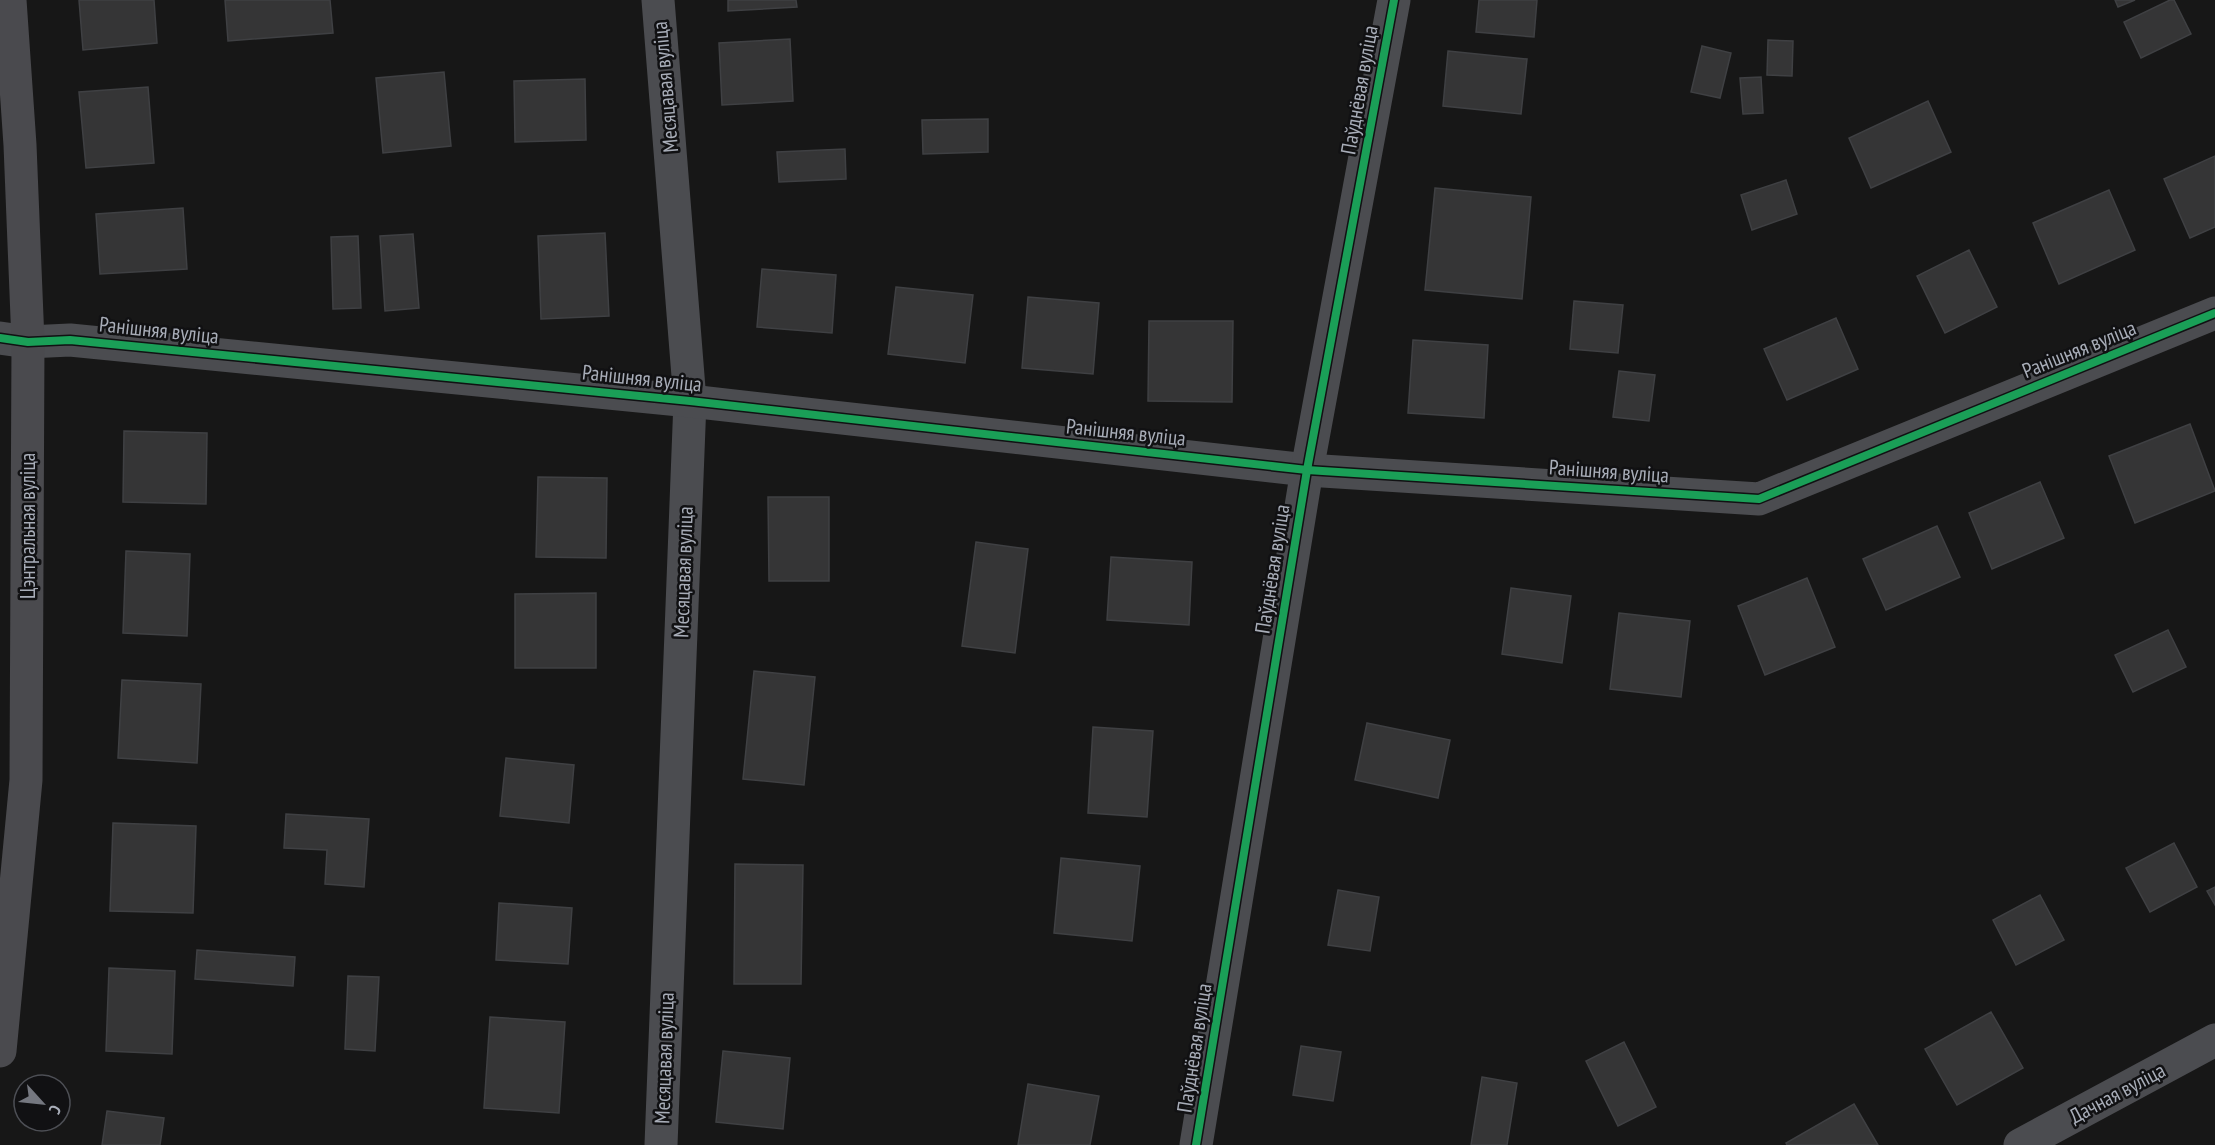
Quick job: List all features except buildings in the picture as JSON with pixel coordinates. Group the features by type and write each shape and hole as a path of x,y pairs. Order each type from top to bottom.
{"street":[{"name":"Цэнтральная вуліца","path":"0,1051 26,780 14,340 20,145 10,0"},
{"name":"Месяцавая вуліца","path":"658,0 690,401 661,1145"},
{"name":"Паўднёвая вуліца","path":"1196,1145 1307,470 1394,0"},
{"name":"Ранішняя вуліца","path":"14,340 70,340 690,401 1307,470 1759,499 2215,313"},
{"name":"Дачная вуліца","path":"2020,1145 2215,1040"}],"cycle path":[{"path":"1196,1145 1307,470 1394,0"},
{"path":"0,338 28,342 70,340 690,401 1307,470 1759,499 2215,313"}]}
